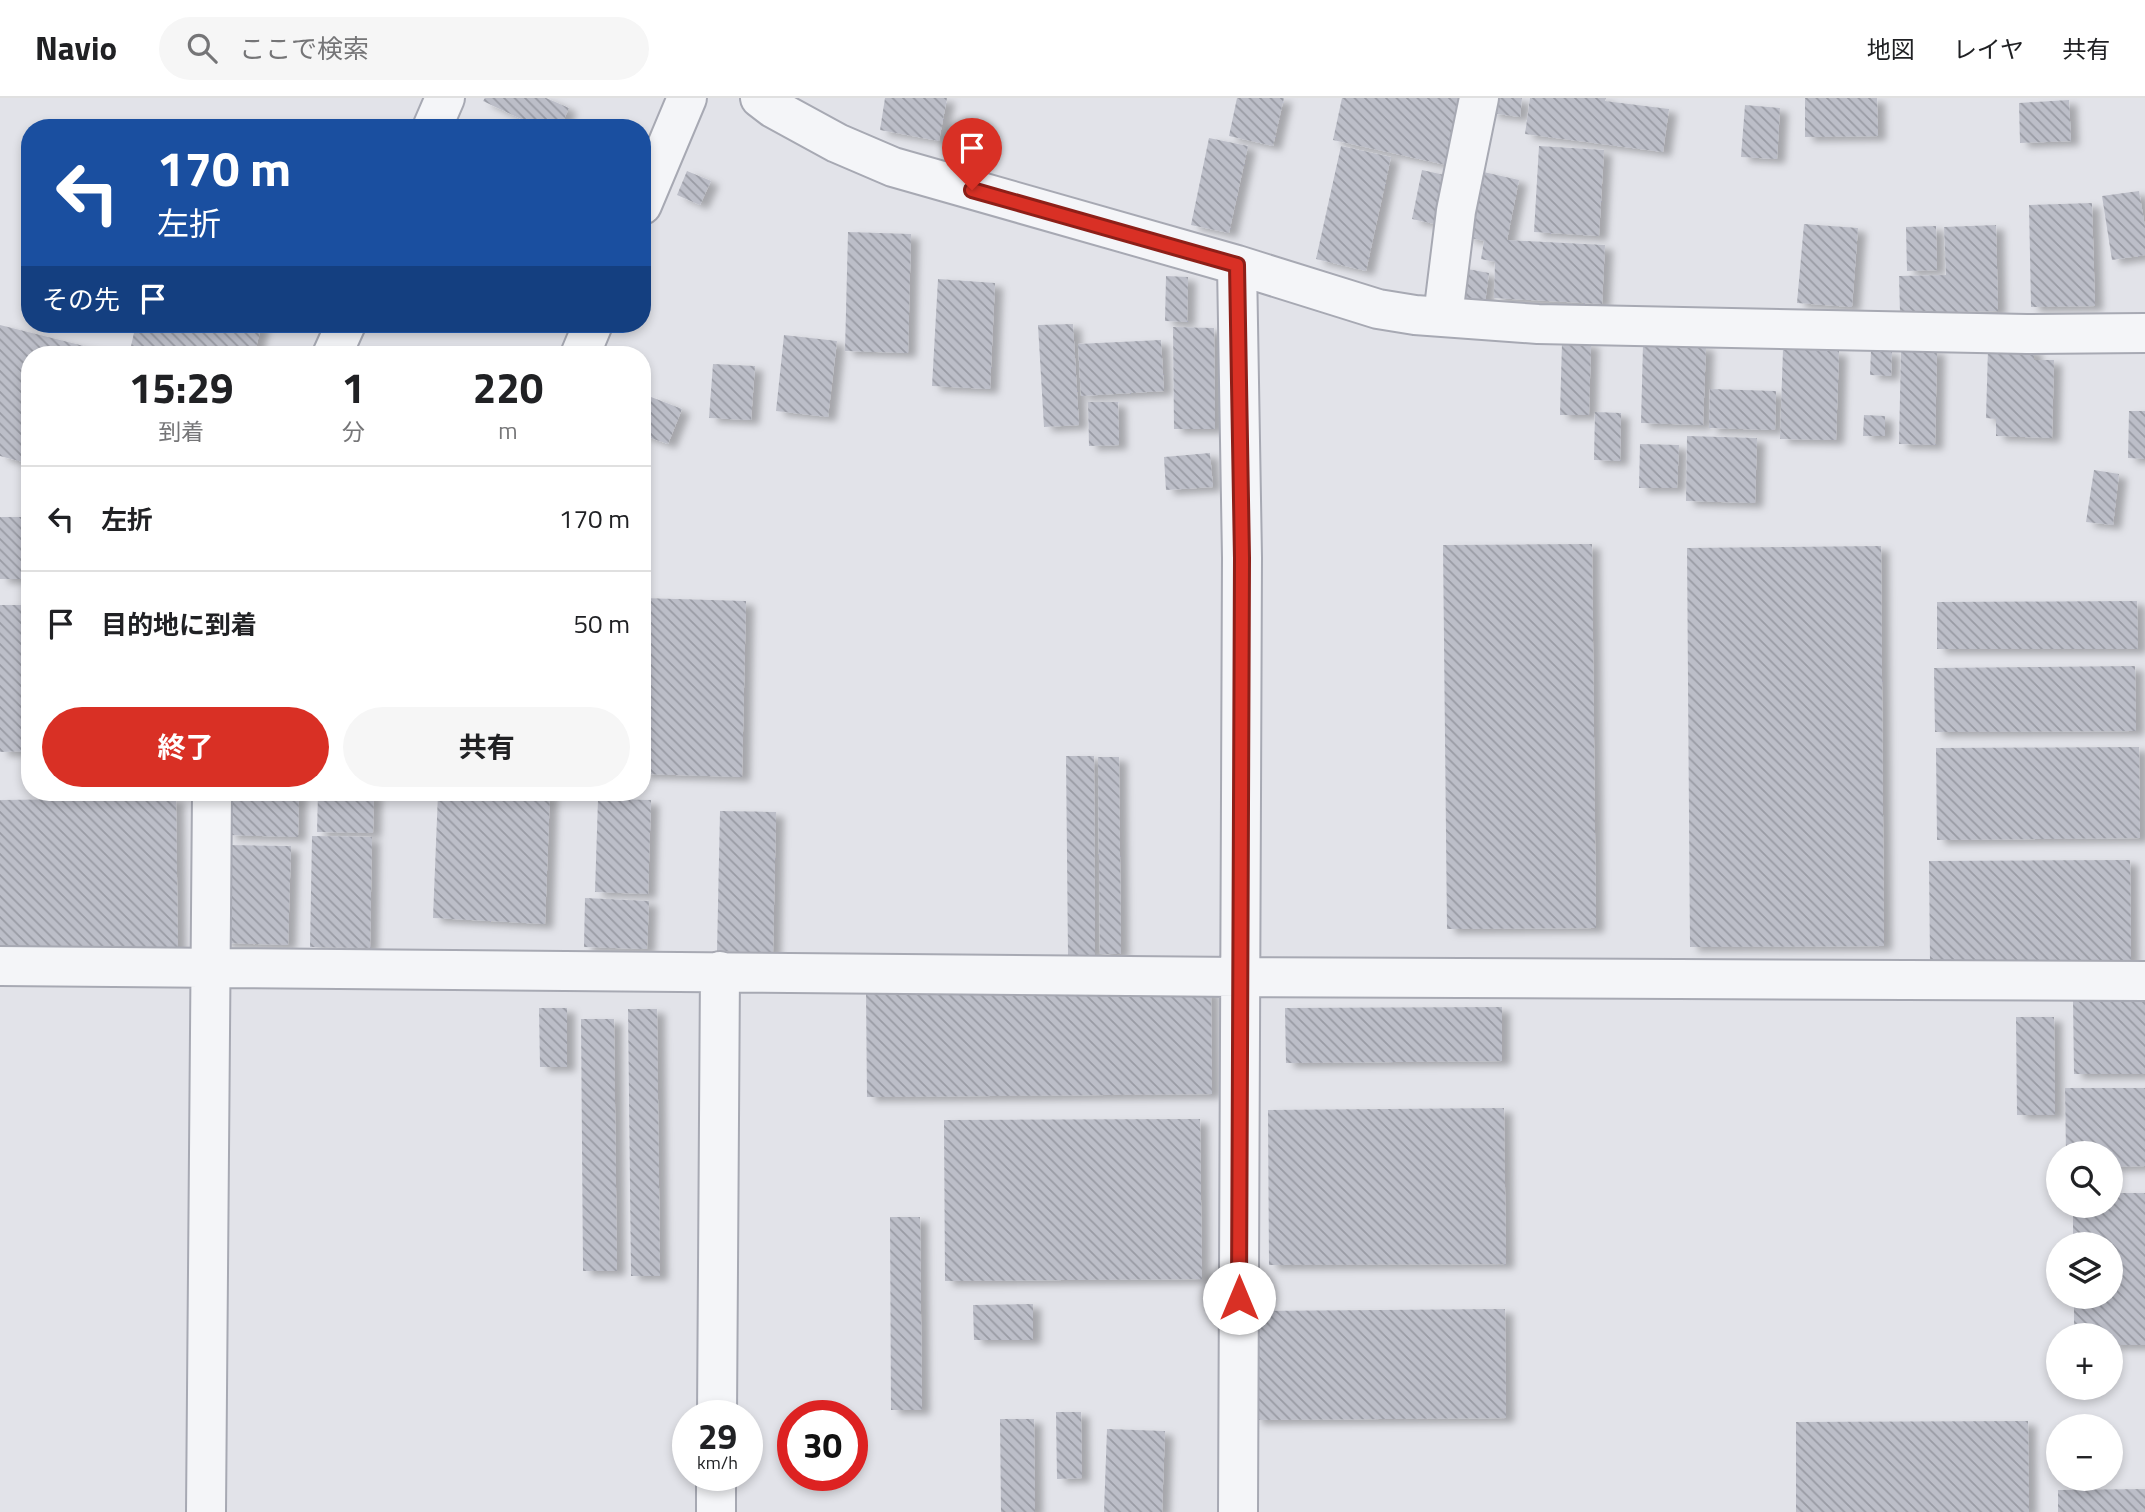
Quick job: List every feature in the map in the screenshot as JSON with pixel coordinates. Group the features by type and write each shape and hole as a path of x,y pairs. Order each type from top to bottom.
{"street":[{"path":"436,119 445,98"},
{"path":"651,184 687,98"},
{"path":"760,98 836,143 893,167 1237,265 1378,309 1415,315 1538,324 2027,334 2145,333"},
{"path":"1443,316 1456,211 1479,98"},
{"path":"1237,265 1242,558 1238,1512"},
{"path":"206,1512 212,801"},
{"path":"0,966 1240,977 2145,981"},
{"path":"717,1400 720,971"},
{"path":"716,1491 716,1512"}],"building":[{"path":"485,98 546,98 569,108 564,119 521,119 483,101"},
{"path":"885,98 947,98 939,141 880,130"},
{"path":"1237,98 1284,98 1273,146 1229,136"},
{"path":"1342,98 1460,98 1446,165 1333,140"},
{"path":"1492,98 1522,98 1520,117 1490,113"},
{"path":"1530,98 1606,98 1605,101 1669,109 1663,152 1525,134"},
{"path":"1805,98 1877,98 1878,136 1805,137"},
{"path":"2069,100 2071,141 2020,143 2019,103"},
{"path":"1745,105 1780,108 1777,159 1741,157"},
{"path":"1209,138 1248,146 1229,233 1191,225"},
{"path":"1341,146 1391,157 1366,271 1316,259"},
{"path":"1539,146 1604,150 1599,236 1534,232"},
{"path":"1422,170 1449,176 1439,225 1412,219"},
{"path":"687,171 711,181 700,205 677,195"},
{"path":"1479,171 1519,180 1507,240 1605,245 1602,304 1494,298 1495,262 1481,259 1484,241 1466,237"},
{"path":"2139,191 2145,227 2145,255 2112,260 2102,196"},
{"path":"2092,203 2095,306 2031,307 2029,205"},
{"path":"1804,224 1858,228 1852,307 1797,303"},
{"path":"1996,225 1998,311 1900,313 1899,276 1946,275 1944,227"},
{"path":"1936,226 1937,270 1907,271 1906,227"},
{"path":"848,232 911,234 908,353 845,351"},
{"path":"1457,267 1489,273 1485,303 1452,299"},
{"path":"1166,276 1188,277 1187,322 1165,321"},
{"path":"938,279 995,283 990,389 932,386"},
{"path":"1073,324 1079,425 1044,427 1038,325"},
{"path":"0,325 21,330 21,333 32,333 84,346 21,346 21,462 0,456"},
{"path":"1173,327 1214,328 1215,429 1174,429"},
{"path":"134,333 260,333 256,346 131,346"},
{"path":"784,335 837,341 828,417 776,411"},
{"path":"1161,340 1164,391 1081,396 1078,344"},
{"path":"1562,342 1591,343 1589,415 1560,415"},
{"path":"1643,344 1706,346 1703,425 1641,423"},
{"path":"1988,348 2034,349 2034,360 2054,360 2052,438 1996,436 1996,419 1986,418"},
{"path":"1783,349 1839,351 1836,440 1780,439"},
{"path":"1901,349 1937,350 1935,445 1899,444"},
{"path":"1871,350 1892,351 1891,376 1870,375"},
{"path":"713,364 755,366 751,420 709,418"},
{"path":"1710,389 1776,391 1775,430 1709,428"},
{"path":"651,397 682,409 668,444 651,438"},
{"path":"1088,402 1118,402 1119,445 1089,446"},
{"path":"2129,411 2145,411 2145,459 2128,458"},
{"path":"1595,412 1621,413 1620,461 1594,460"},
{"path":"1864,415 1885,416 1885,436 1863,436"},
{"path":"1687,436 1757,438 1755,503 1686,501"},
{"path":"1640,444 1679,445 1677,488 1639,488"},
{"path":"1210,453 1213,487 1166,490 1164,457"},
{"path":"2094,470 2119,474 2113,525 2086,522"},
{"path":"0,517 21,517 21,579 0,579"},
{"path":"1592,544 1596,928 1447,929 1443,545"},
{"path":"1881,546 1884,946 1690,947 1687,548"},
{"path":"651,598 746,601 742,777 651,774"},
{"path":"2137,601 2138,649 1937,649 1937,602"},
{"path":"0,605 21,605 21,751 0,752"},
{"path":"2135,666 2136,731 1935,732 1934,668"},
{"path":"2139,747 2140,838 1937,840 1936,748"},
{"path":"1066,756 1094,756 1095,955 1068,955"},
{"path":"1098,757 1119,757 1121,954 1100,954"},
{"path":"0,800 176,801 178,954 0,955"},
{"path":"229,801 299,801 298,837 228,835"},
{"path":"318,801 374,801 373,833 317,832"},
{"path":"438,801 550,801 545,924 433,918"},
{"path":"598,801 651,801 648,894 595,892"},
{"path":"720,811 776,812 773,953 717,951"},
{"path":"312,836 372,837 370,948 310,947"},
{"path":"225,845 291,846 288,945 223,943"},
{"path":"2130,860 2131,961 1930,963 1929,861"},
{"path":"585,898 649,901 647,949 584,947"},
{"path":"1211,989 1212,1094 867,1097 866,991"},
{"path":"2073,999 2145,999 2145,1074 2074,1074"},
{"path":"1502,1007 1502,1061 1286,1063 1285,1008"},
{"path":"539,1008 567,1008 567,1067 540,1067"},
{"path":"628,1009 657,1009 660,1276 631,1276"},
{"path":"2016,1017 2054,1017 2055,1115 2017,1115"},
{"path":"581,1019 614,1019 617,1271 583,1271"},
{"path":"2065,1088 2145,1088 2145,1166 2123,1167 2123,1141 2066,1141"},
{"path":"1504,1108 1506,1264 1269,1265 1268,1110"},
{"path":"1200,1119 1202,1279 945,1281 944,1120"},
{"path":"2123,1193 2145,1193 2145,1345 2123,1345 2123,1323 2074,1323 2074,1309 2123,1309 2123,1232 2073,1232 2073,1218 2123,1218"},
{"path":"890,1217 920,1217 922,1410 891,1410"},
{"path":"1033,1304 1033,1340 974,1340 973,1305"},
{"path":"1505,1309 1506,1418 1254,1420 1253,1311"},
{"path":"1056,1412 1081,1412 1082,1478 1057,1479"},
{"path":"1000,1419 1034,1419 1035,1512 1001,1512"},
{"path":"2028,1421 2029,1512 1796,1512 1796,1422"},
{"path":"1107,1429 1165,1431 1162,1512 1104,1512"},
{"path":"2145,1489 2145,1512 2058,1512 2058,1491"}],"route":[{"path":"972,190 1237,265 1242,558 1239,1298"}]}
